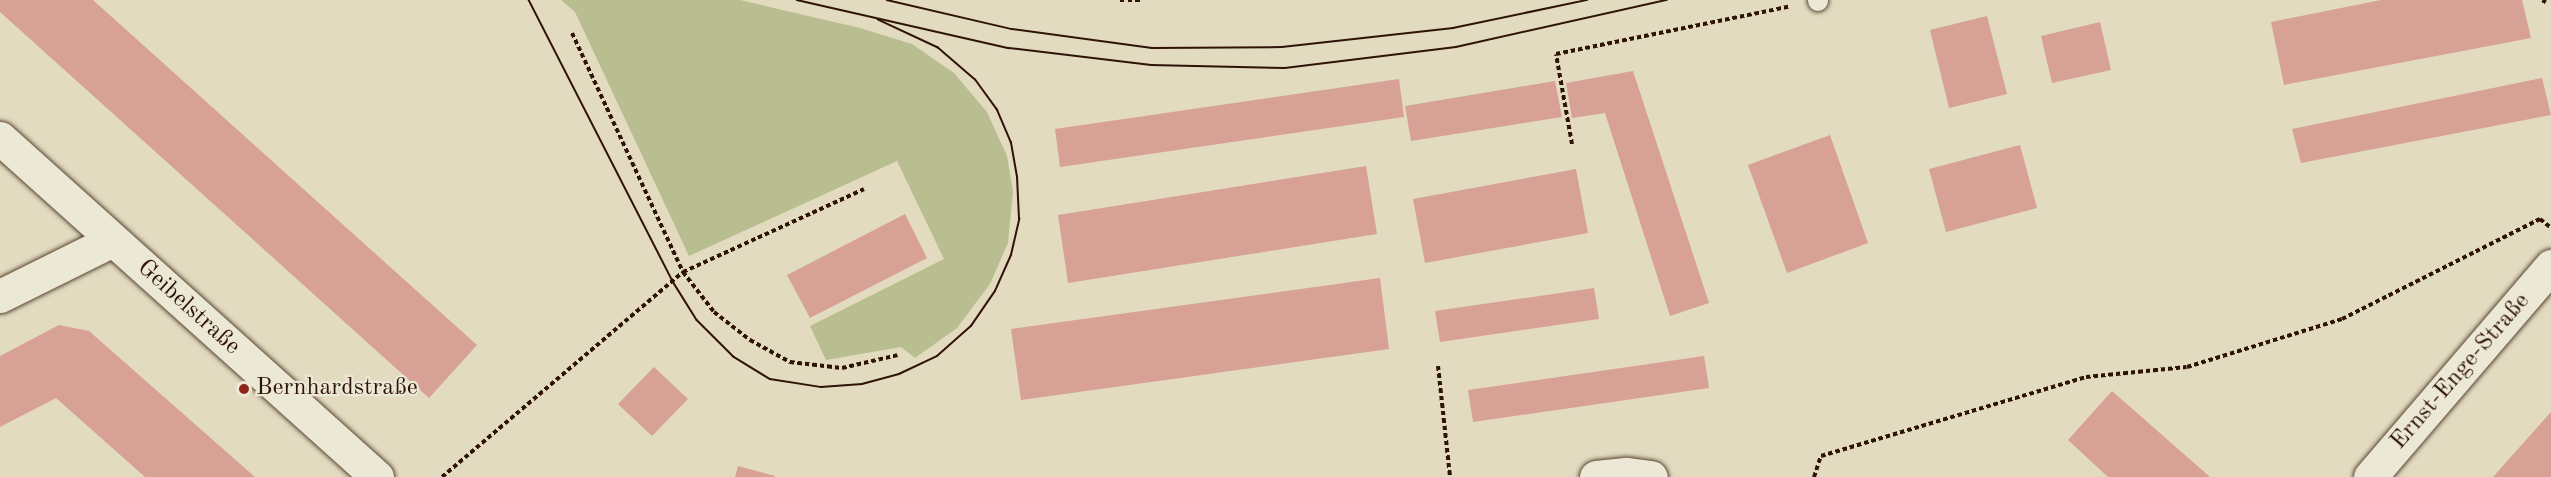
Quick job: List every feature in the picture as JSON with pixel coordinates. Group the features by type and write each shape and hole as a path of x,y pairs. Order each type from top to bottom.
{"street":[{"name":"Geibelstraße","path":"0,138 377,477"},
{"path":"0,296 113,240"},
{"name":"Ernst-Enge-Straße","path":"2370,477 2551,266"},
{"path":"1596,477 1626,474 1651,477"}],"path":[{"path":"1120,0 1143,0"},
{"path":"1572,144 1556,54 1818,1"},
{"path":"572,33 683,272 714,312 750,340 790,362 842,368 898,355"},
{"path":"442,477 683,272 864,189"},
{"path":"1814,477 1821,456 2086,376 2187,367 2342,319 2540,219 2551,228"},
{"path":"1438,366 1450,477"}],"green space":[{"path":"561,0 740,0 860,28 912,44 954,73 987,112 1007,156 1013,191 1008,243 990,284 957,328 915,358 901,347 826,360 810,326 944,259 897,161 689,256 575,12"}],"building":[{"path":"0,0 93,0 477,345 429,398 0,12"},
{"path":"2381,0 2522,0 2531,38 2284,85 2271,22"},
{"path":"1987,16 2007,94 1949,108 1930,30"},
{"path":"2100,22 2111,70 2052,83 2041,36"},
{"path":"1633,71 1709,303 1670,316 1605,113 1572,118 1566,83"},
{"path":"2542,78 2551,115 2301,163 2292,129"},
{"path":"1399,79 1404,117 1060,167 1055,129"},
{"path":"1555,81 1562,117 1411,141 1405,106"},
{"path":"1830,135 1868,243 1787,273 1748,165"},
{"path":"2020,145 2037,208 1946,232 1929,169"},
{"path":"1366,166 1377,234 1068,283 1058,215"},
{"path":"1576,169 1588,233 1425,263 1413,199"},
{"path":"905,214 927,258 810,318 787,275"},
{"path":"1380,278 1389,349 1021,400 1011,329"},
{"path":"1594,288 1599,319 1440,342 1435,311"},
{"path":"59,325 89,331 255,477 145,477 56,398 0,427 0,356"},
{"path":"1704,356 1709,388 1473,422 1468,390"},
{"path":"654,367 688,399 652,436 618,404"},
{"path":"2112,391 2210,477 2108,477 2068,440"},
{"path":"2551,412 2551,477 2493,477"},
{"path":"738,466 775,476 775,477 735,477"}],"tram line":[{"path":"529,0 672,280 697,320 734,357 770,379 821,387 862,384 899,374 937,356 971,326 995,291 1011,255 1019,219 1017,177 1011,143 997,110 975,80 938,48 878,20"},
{"path":"797,0 1009,48 1151,65 1285,68 1456,47 1667,0"},
{"path":"887,0 1012,29 1152,48 1282,47 1453,28 1587,0"}],"place":[{"name":"Bernhardstraße","path":"244,389"}]}
